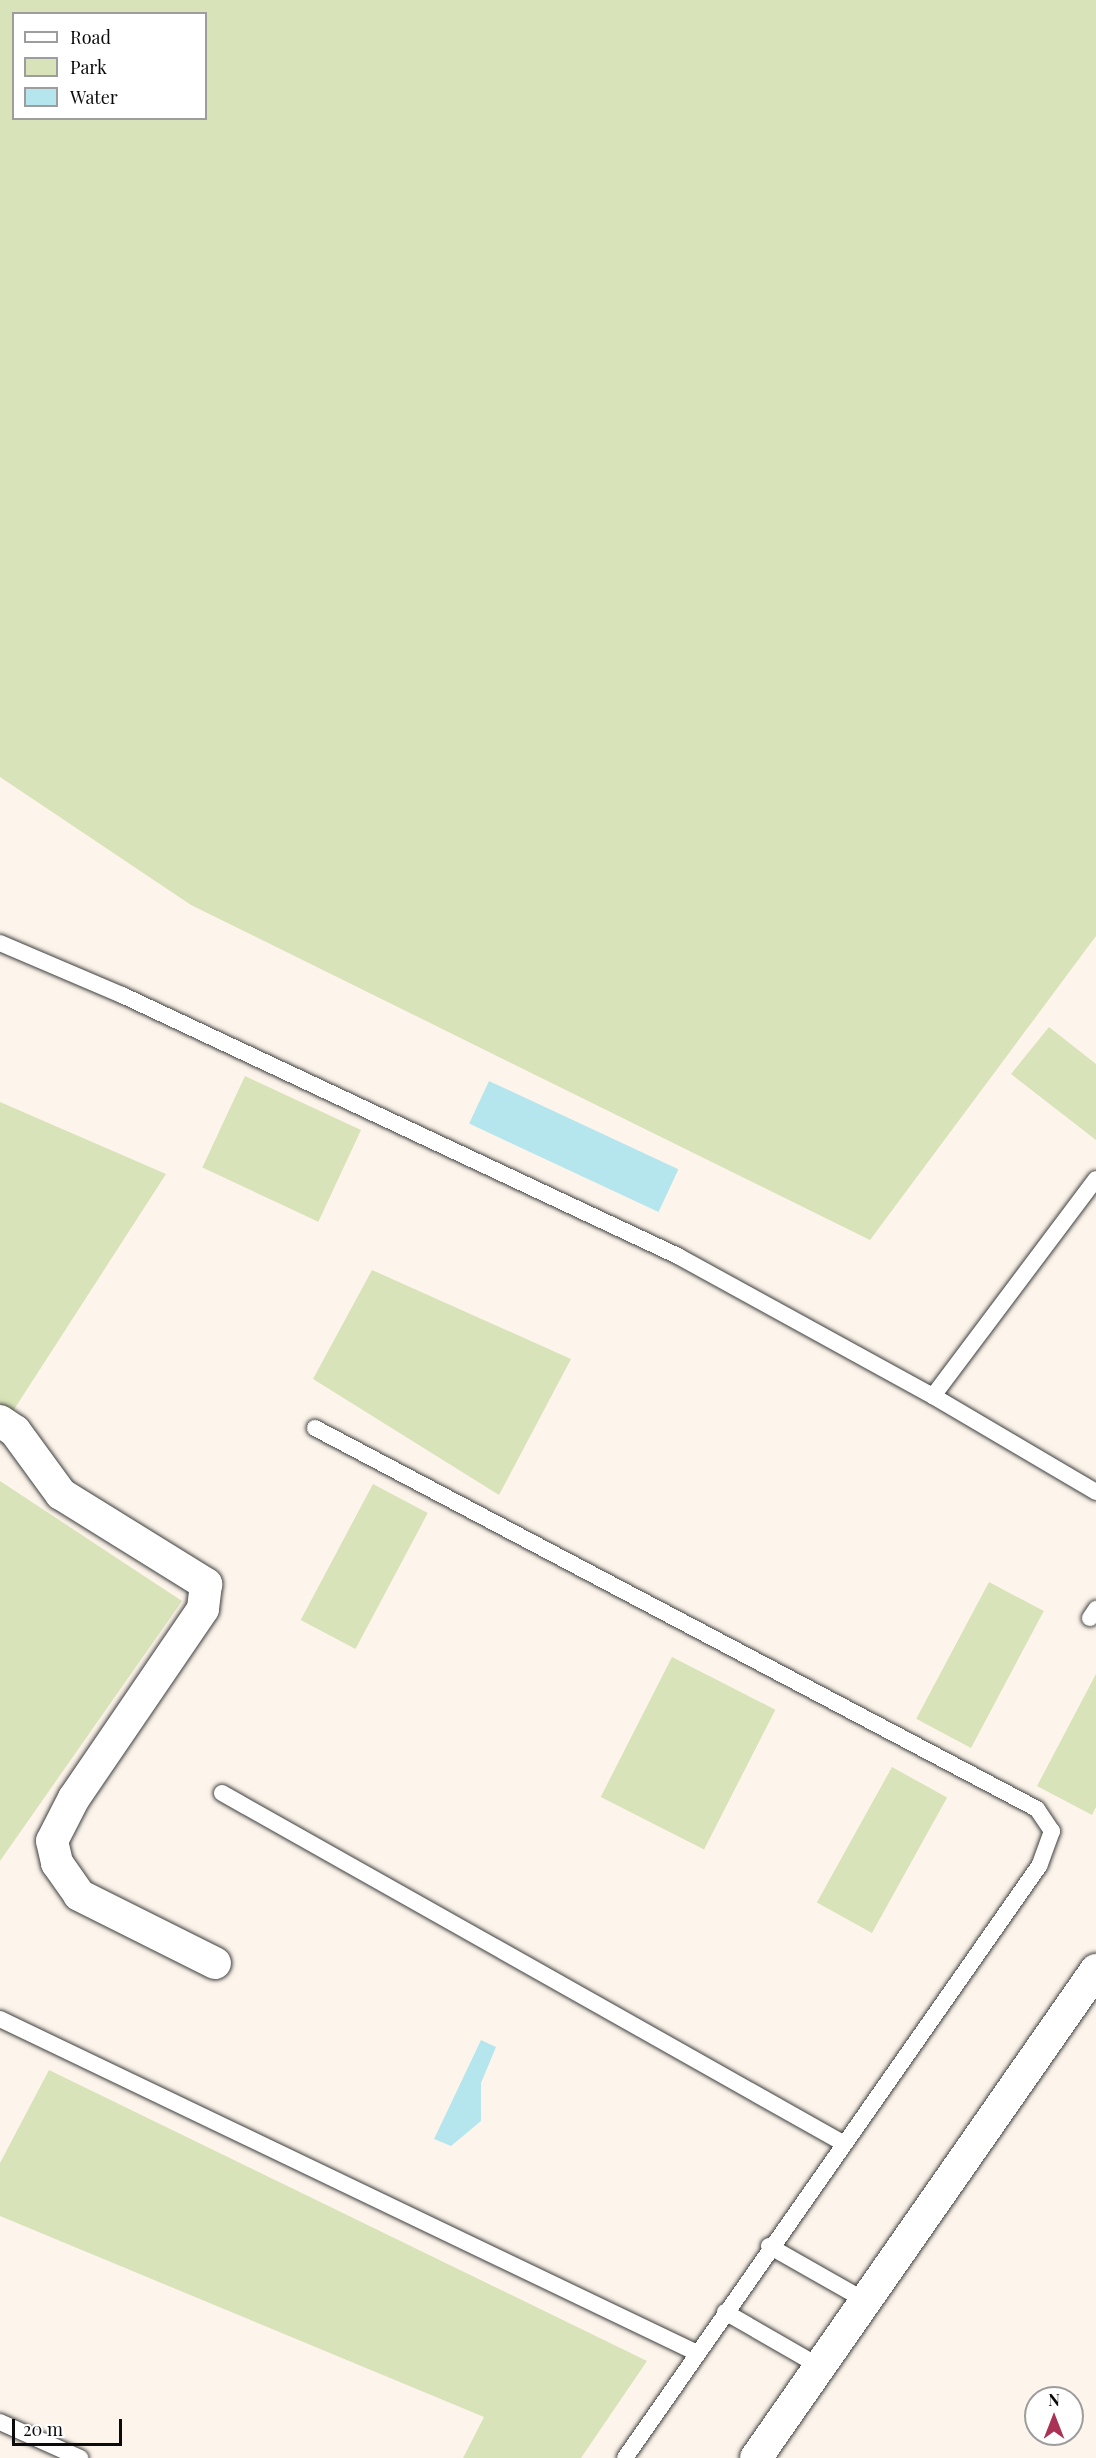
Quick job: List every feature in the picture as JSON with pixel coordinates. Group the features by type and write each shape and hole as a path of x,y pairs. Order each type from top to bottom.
{"street":[{"path":"0,1422 15,1431 61,1494 206,1584 203,1609 74,1798 52,1841 57,1863 79,1895 215,1963"},
{"path":"756,2458 1096,1970"}],"lane":[{"path":"0,944 122,994 678,1256 933,1396 1096,1492"},
{"path":"933,1396 1096,1179"},
{"path":"315,1428 1047,1820 1049,1847 1039,1866 841,2142 625,2458"},
{"path":"222,1793 841,2142"},
{"path":"0,2019 697,2353"},
{"path":"770,2246 864,2300"},
{"path":"725,2312 819,2366"},
{"path":"0,2422 80,2458"}],"green space":[{"path":"0,0 1096,0 1096,936 870,1240 191,905 0,777"},
{"path":"1049,1027 1096,1064 1096,1140 1011,1074"},
{"path":"245,1076 361,1130 318,1222 202,1168"},
{"path":"0,1102 166,1174 13,1411 0,1403"},
{"path":"372,1270 571,1359 499,1495 313,1379"},
{"path":"0,1481 182,1601 0,1861"},
{"path":"373,1484 428,1513 355,1649 301,1620"},
{"path":"989,1582 1044,1611 971,1748 916,1719"},
{"path":"672,1657 775,1710 704,1850 601,1797"},
{"path":"1096,1674 1096,1807 1092,1815 1037,1786"},
{"path":"892,1767 947,1798 872,1933 817,1903"},
{"path":"49,2070 647,2361 581,2458 463,2458 484,2417 0,2216 0,2163"}],"water":[{"path":"489,1081 678,1169 659,1212 469,1124"},
{"path":"481,2040 496,2047 481,2083 481,2121 451,2146 434,2139"}]}
